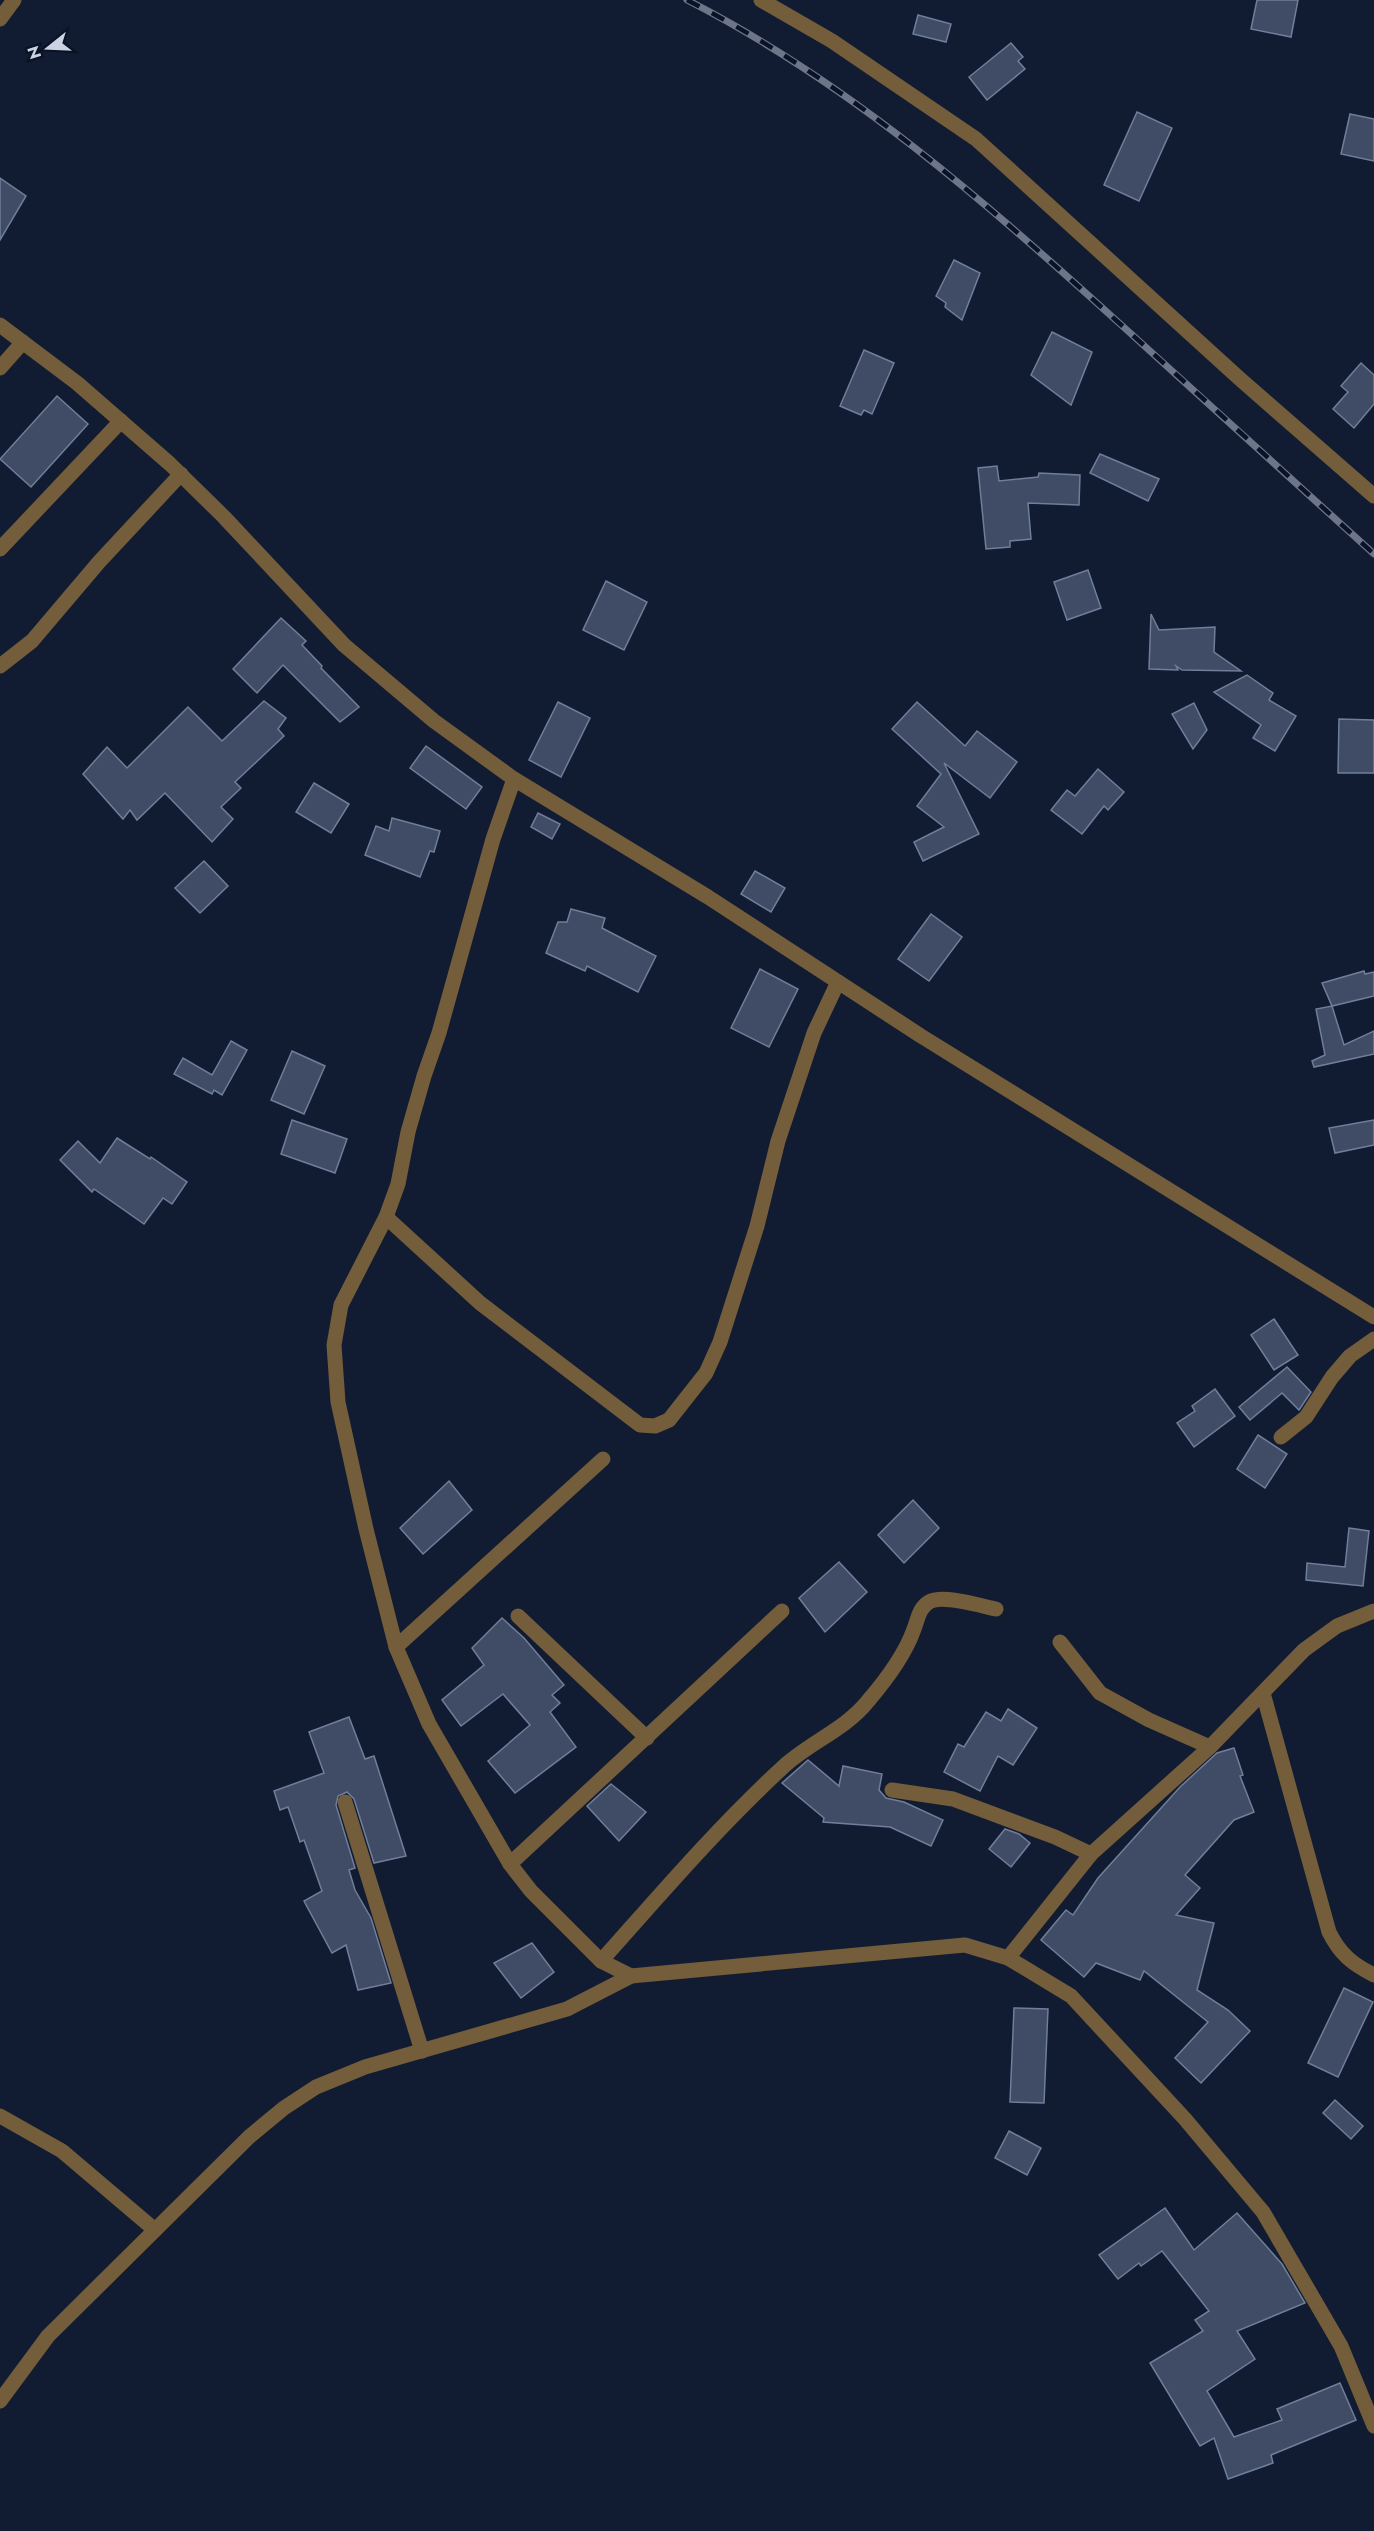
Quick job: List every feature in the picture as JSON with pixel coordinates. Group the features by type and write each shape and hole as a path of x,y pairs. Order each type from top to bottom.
{"street":[{"path":"0,19 14,0"},
{"path":"761,0 832,41 976,139 1240,380 1374,496"},
{"path":"0,325 77,383 181,474 344,645 434,721 514,779 708,897 931,1042 1374,1317"},
{"path":"0,368 23,342"},
{"path":"0,549 121,421"},
{"path":"0,666 32,641 99,562 181,474"},
{"path":"514,779 492,839 440,1033 424,1076 408,1132 398,1184 386,1217 340,1305 334,1345 338,1402 366,1529 396,1647 429,1724 510,1864 531,1891 601,1961 631,1976"},
{"path":"386,1217 480,1303 640,1425 655,1426 669,1420 706,1373 720,1342 758,1226 778,1141 814,1033 838,982"},
{"path":"1281,1437 1306,1417 1332,1377 1350,1356 1374,1338"},
{"path":"396,1647 603,1459"},
{"path":"601,1961 737,1810 788,1762 846,1723 865,1706 890,1674 914,1632 920,1610 930,1601 942,1598 996,1609"},
{"path":"510,1864 782,1611"},
{"path":"1008,1958 1091,1854 1210,1747 1304,1650 1337,1626 1374,1611"},
{"path":"518,1616 647,1738"},
{"path":"1060,1642 1100,1693 1149,1720 1210,1747"},
{"path":"1263,1693 1329,1932 1339,1952 1354,1966 1374,1975"},
{"path":"892,1790 953,1799 1055,1836 1091,1854"},
{"path":"345,1802 422,2051"},
{"path":"0,2401 48,2336 249,2138 284,2108 316,2087 365,2067 567,2009 631,1976 965,1945 1008,1958 1071,1996 1185,2119 1263,2212 1341,2346 1374,2426"},
{"path":"0,2115 62,2151 155,2230"}],"building":[{"path":"1257,0 1298,0 1291,37 1251,29"},
{"path":"918,15 951,24 946,42 913,34"},
{"path":"1011,43 1023,57 1018,61 1025,69 987,100 969,77"},
{"path":"1137,112 1172,128 1139,201 1104,185"},
{"path":"1350,114 1374,119 1374,161 1341,154"},
{"path":"0,178 26,196 0,240"},
{"path":"954,260 980,273 962,320 945,307 946,303 936,296"},
{"path":"1052,332 1092,352 1071,405 1031,375"},
{"path":"864,350 894,363 872,414 864,410 861,415 840,406"},
{"path":"1361,363 1374,375 1374,404 1354,428 1333,409 1348,392 1341,386"},
{"path":"57,396 88,424 31,487 0,459"},
{"path":"1100,454 1159,479 1148,501 1090,473"},
{"path":"997,466 999,481 1038,477 1039,473 1080,475 1079,505 1028,503 1031,539 1010,541 1010,547 986,549 978,468"},
{"path":"1088,570 1101,608 1067,620 1054,582"},
{"path":"606,581 647,602 624,650 583,630"},
{"path":"1151,614 1159,630 1215,627 1214,652 1241,671 1182,670 1176,666 1178,670 1149,669"},
{"path":"281,618 306,641 302,645 359,707 340,722 283,665 257,693 233,669"},
{"path":"1247,675 1273,693 1269,700 1296,716 1275,751 1253,738 1261,725 1214,692"},
{"path":"264,701 286,718 278,729 284,736 235,782 241,788 221,807 233,819 212,842 165,793 137,820 130,810 123,819 83,774 107,747 127,768 188,707 222,741"},
{"path":"558,702 590,718 561,777 529,760"},
{"path":"917,702 965,746 977,731 1017,762 990,798 944,763 979,834 923,861 914,842 944,827 917,806 941,774 892,729"},
{"path":"1194,703 1207,730 1193,749 1172,714"},
{"path":"1339,719 1374,720 1374,773 1338,773"},
{"path":"426,746 482,787 466,809 410,768"},
{"path":"1098,769 1124,792 1108,810 1104,806 1082,834 1051,810 1067,790 1075,796"},
{"path":"314,783 349,804 331,833 296,812"},
{"path":"538,813 560,824 552,839 531,827"},
{"path":"392,818 440,831 434,852 430,851 420,877 365,855 376,826 389,831"},
{"path":"204,861 228,886 200,913 175,888"},
{"path":"755,871 785,888 771,912 741,894"},
{"path":"571,909 605,918 602,928 656,956 638,992 587,966 585,971 546,953 558,922 567,922"},
{"path":"931,914 962,937 929,981 898,959"},
{"path":"760,969 798,989 769,1047 731,1028"},
{"path":"1364,971 1365,974 1374,972 1374,996 1332,1006 1322,983"},
{"path":"1332,1006 1344,1045 1374,1031 1374,1054 1314,1067 1312,1061 1325,1055 1316,1009"},
{"path":"231,1041 247,1050 222,1095 214,1090 212,1094 174,1074 183,1058 212,1075"},
{"path":"292,1051 325,1066 304,1114 271,1100"},
{"path":"292,1120 347,1139 335,1173 281,1154"},
{"path":"1374,1120 1374,1145 1335,1153 1329,1128"},
{"path":"117,1138 150,1159 151,1157 187,1182 172,1204 163,1198 144,1224 94,1189 92,1192 60,1160 78,1141 100,1163"},
{"path":"1274,1319 1298,1355 1274,1370 1251,1335"},
{"path":"1287,1367 1311,1392 1299,1410 1282,1393 1250,1420 1239,1407"},
{"path":"1215,1389 1235,1416 1194,1447 1177,1423 1195,1411 1192,1406"},
{"path":"1258,1435 1287,1454 1265,1488 1237,1469"},
{"path":"449,1481 472,1510 423,1554 400,1528"},
{"path":"913,1500 939,1528 904,1563 878,1535"},
{"path":"1349,1528 1369,1531 1363,1586 1306,1580 1307,1563 1345,1567"},
{"path":"839,1562 867,1592 825,1632 799,1598"},
{"path":"502,1618 524,1638 564,1685 552,1695 560,1703 550,1712 576,1747 515,1793 488,1761 530,1725 503,1694 461,1726 442,1700 484,1665 472,1648"},
{"path":"1008,1709 1037,1728 1013,1765 998,1756 980,1791 944,1772 958,1744 964,1747 986,1712 1001,1721"},
{"path":"349,1717 365,1759 374,1756 406,1856 374,1863 354,1799 347,1792 338,1796 336,1805 355,1868 349,1870 355,1890 371,1918 391,1983 358,1990 346,1945 332,1953 304,1901 322,1891 304,1840 300,1842 288,1807 280,1810 274,1791 324,1773 309,1732"},
{"path":"1234,1748 1243,1775 1240,1776 1254,1812 1234,1820 1185,1875 1200,1888 1176,1915 1214,1923 1197,1990 1228,2010 1250,2031 1201,2083 1175,2058 1208,2022 1144,1971 1140,1980 1096,1963 1084,1977 1041,1940 1066,1910 1073,1915 1098,1878 1180,1787 1217,1753"},
{"path":"808,1760 839,1786 843,1766 882,1774 879,1790 886,1798 904,1802 943,1820 931,1846 890,1827 823,1822 824,1818 782,1783"},
{"path":"611,1784 646,1812 619,1841 587,1806"},
{"path":"1005,1829 1019,1834 1030,1843 1011,1867 989,1849"},
{"path":"532,1943 554,1972 521,1998 494,1963"},
{"path":"1344,1988 1373,2002 1338,2077 1308,2063"},
{"path":"1014,2008 1048,2009 1044,2103 1010,2102"},
{"path":"1335,2100 1363,2126 1351,2139 1323,2113"},
{"path":"1009,2131 1041,2148 1027,2175 995,2158"},
{"path":"1165,2208 1194,2250 1237,2213 1282,2264 1305,2303 1237,2331 1255,2359 1207,2391 1234,2437 1282,2420 1277,2409 1340,2383 1356,2420 1271,2455 1273,2463 1228,2479 1214,2438 1200,2446 1150,2363 1203,2331 1195,2320 1209,2311 1162,2251 1141,2266 1139,2263 1118,2279 1099,2255"}],"railway":[{"path":"687,0 804,68 860,106 966,189 1068,277 1374,554"}]}
